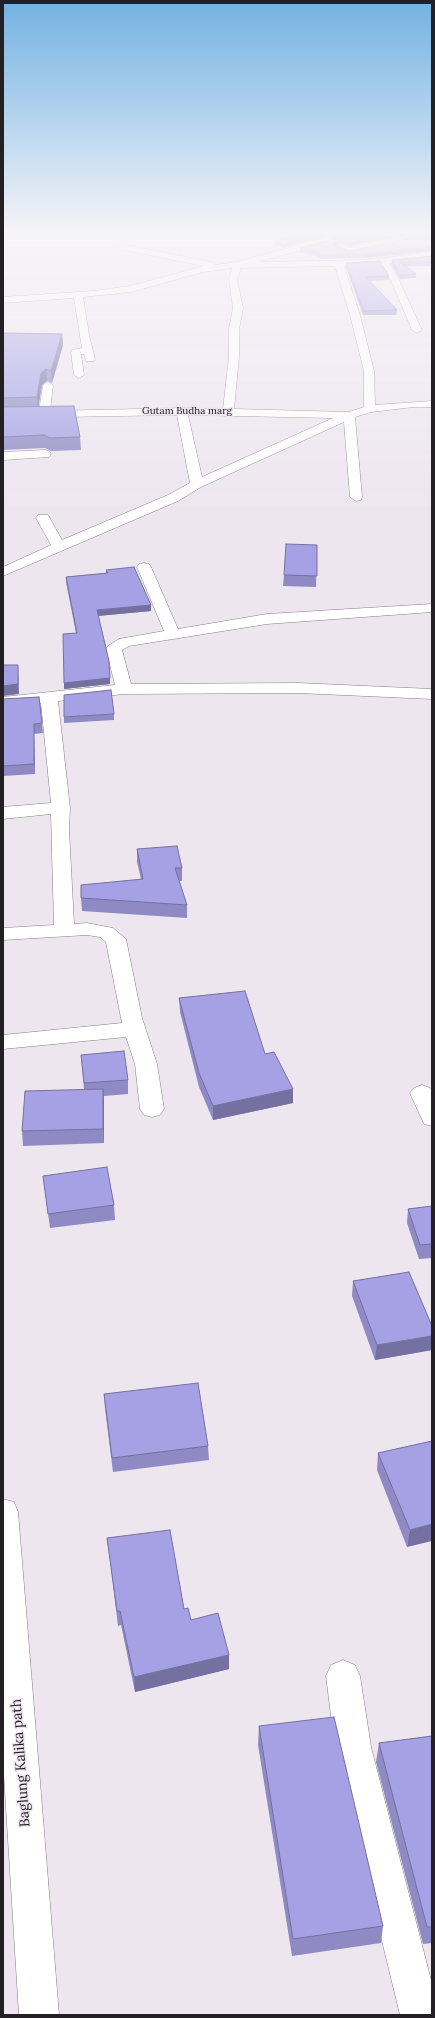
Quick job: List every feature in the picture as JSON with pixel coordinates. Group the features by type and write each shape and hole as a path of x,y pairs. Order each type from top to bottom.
{"street":[{"path":"79,375 76,352 89,354 83,328"},
{"path":"228,411 234,357 234,328"},
{"path":"358,328 369,371 370,409"},
{"path":"44,413 48,385"},
{"name":"Gutam Budha marg","path":"3,415 44,413 228,411 349,415 370,409 414,404 432,404"},
{"path":"182,411 197,484"},
{"path":"6,569 173,498 197,484 349,415 356,497"},
{"path":"3,456 45,454"},
{"path":"43,518 59,546"},
{"path":"144,567 173,635"},
{"path":"124,689 114,649 124,642 267,620 432,608"},
{"path":"3,702 124,689 298,688 432,694"},
{"path":"49,696 61,808 60,830 64,929"},
{"path":"3,813 61,808"},
{"path":"3,934 64,929 87,929 106,932 116,939 135,1029 146,1064 152,1108"},
{"path":"3,1042 135,1029"},
{"path":"422,1094 432,1118"},
{"name":"Baglung Kalika path","path":"3,1512 39,2015"},
{"path":"343,1676 353,1747 420,2015"}],"building":[{"path":"3,333 62,334 51,371 46,369 41,373 37,397 3,398"},
{"path":"74,406 80,437 50,438 44,435 3,437 3,407"},
{"path":"286,544 317,545 317,576 284,575"},
{"path":"134,567 151,605 97,610 109,661 110,678 64,683 63,634 77,633 66,577 108,573 106,570"},
{"path":"3,665 18,665 18,684 3,686"},
{"path":"111,690 114,714 64,717 64,695"},
{"path":"39,697 42,723 34,724 34,764 3,766 3,699"},
{"path":"177,846 182,868 175,868 187,905 81,898 81,885 143,879 137,849"},
{"path":"245,991 265,1054 274,1052 293,1089 213,1106 199,1073 179,998"},
{"path":"124,1051 128,1080 84,1083 81,1055"},
{"path":"103,1089 103,1129 22,1131 25,1091"},
{"path":"107,1167 114,1205 48,1214 43,1176"},
{"path":"432,1206 432,1244 420,1245 408,1209"},
{"path":"409,1272 432,1326 432,1336 377,1345 353,1281"},
{"path":"198,1383 208,1446 112,1458 104,1394"},
{"path":"432,1441 432,1524 410,1530 378,1453"},
{"path":"170,1530 184,1609 188,1608 191,1620 218,1613 229,1655 134,1677 120,1611 117,1611 107,1538"},
{"path":"334,1717 383,1926 293,1939 259,1726"},
{"path":"432,1736 432,1927 427,1927 379,1743"}]}
